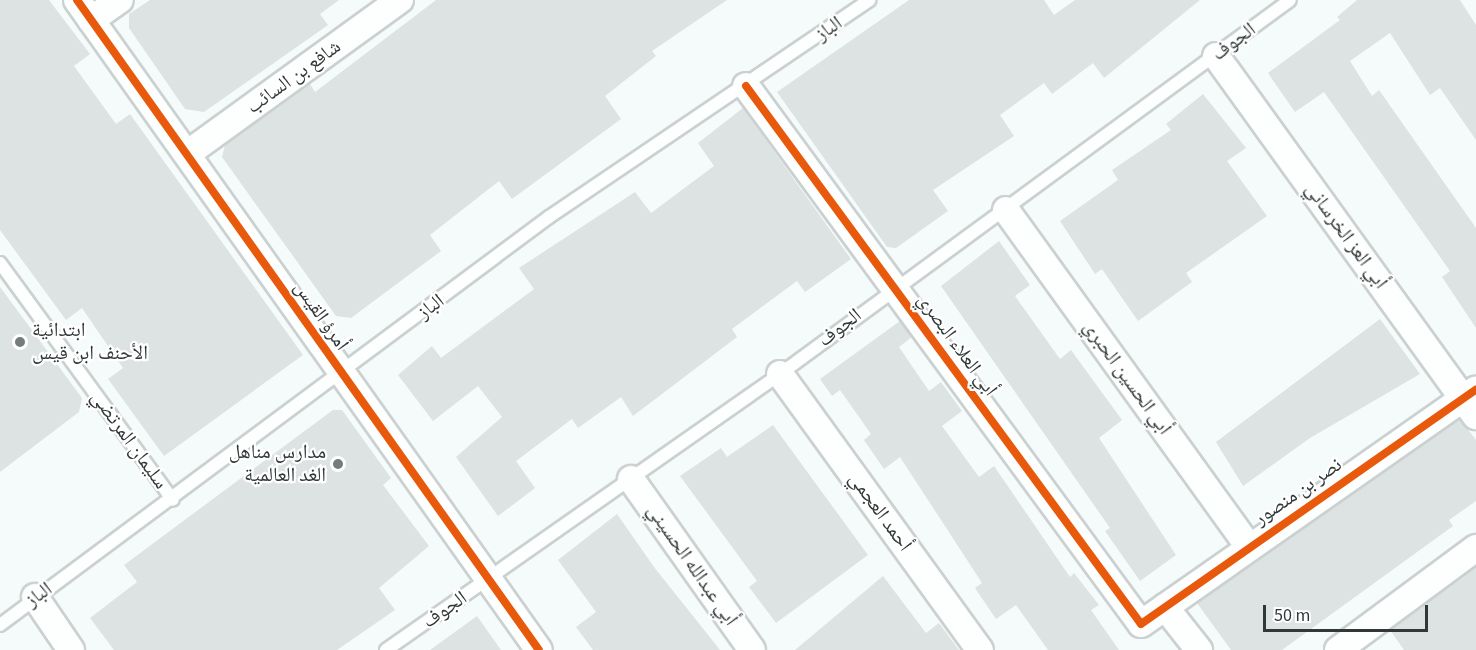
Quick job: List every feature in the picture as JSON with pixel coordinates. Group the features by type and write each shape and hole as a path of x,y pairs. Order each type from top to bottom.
{"street":[{"path":"84,10 120,0"},
{"name":"شافع بن السائب","path":"187,153 400,0"},
{"name":"أمرؤ القيس","path":"84,10 539,650"},
{"name":"أبي العز الخرساني","path":"1216,56 1472,401"},
{"name":"أبي العلاء البصري","path":"746,86 1141,624"},
{"name":"أبي الحسين الحبري","path":"1006,210 1249,547"},
{"name":"أحمد العجمي","path":"780,374 980,650"},
{"name":"نصر بن منصور","path":"1141,624 1249,547 1472,401"},
{"name":"أبي عبدالله الحسيني","path":"631,480 752,650"},
{"path":"1338,650 1372,640 1476,548"},
{"path":"35,597 71,650"},
{"path":"1165,607 1198,650"}],"lane":[{"name":"الباز","path":"0,625 35,597 173,500 549,217 746,86 869,0"},
{"name":"الجوف","path":"386,650 780,374 894,287 1006,210 1290,0"},
{"name":"سليمان المرتضي","path":"0,263 173,500"}],"building":[{"path":"0,0 49,0 90,54 74,66 116,124 130,114 303,355 164,456 108,379 123,368 82,308 66,320 0,230"},
{"path":"150,0 339,0 320,14 328,25 204,112 185,109 129,28 129,14"},
{"path":"436,0 727,0 652,51 656,56 605,96 621,119 512,199 499,181 430,235 441,251 351,318 336,316 222,157 225,145 310,84 315,92"},
{"path":"909,0 1044,0 1054,15 1075,0 1200,0 1104,78 1093,63 1052,94 1044,83 1000,115 1014,136 933,190 948,211 896,248 887,247 777,92"},
{"path":"1357,0 1460,0 1476,25 1476,140 1440,88 1430,95 1390,33 1350,61 1372,96 1379,90 1476,228 1476,328 1442,277 1450,271 1324,92 1295,112 1268,73 1340,20 1337,17"},
{"path":"1203,94 1246,148 1227,161 1267,216 1186,273 1192,282 1138,321 1102,269 1095,274 1060,221 1118,180 1112,170 1171,130 1166,124"},
{"path":"743,108 851,259 805,292 797,281 732,329 737,337 633,416 621,397 578,428 572,419 516,461 535,488 498,516 456,457 502,417 478,386 433,421 398,375 432,346 441,358 534,289 519,268 635,192 651,213 714,166 698,143"},
{"path":"999,241 1030,285 1015,296 1060,359 1071,350 1122,420 1099,438 1176,555 1140,581 1105,531 1110,528 941,286"},
{"name":"ابتدائية الأحنف ابن قيس","path":"0,287 82,398 79,412 0,472"},
{"path":"1380,319 1420,374 1310,438 1243,486 1216,442"},
{"path":"900,321 912,337 899,347 929,391 941,382 962,411 942,426 979,477 994,466 1070,577 1074,573 1099,605 1091,610 1119,650 1048,650 1016,605 996,619 975,588 982,583 900,457 884,469 864,440 871,434 840,390 832,396 820,379"},
{"path":"333,410 342,410 391,478 383,485 429,546 379,588 395,610 337,650 114,650 90,618 137,582 124,565"},
{"path":"1460,419 1476,440 1476,501 1449,520 1453,526 1282,650 1231,650 1197,603"},
{"path":"773,425 868,555 776,623 749,587 757,581 680,476 721,448 727,457"},
{"path":"617,514 654,567 720,650 593,650 576,627 596,612 558,560"},
{"path":"1476,567 1476,650 1404,650 1390,630"},
{"path":"883,576 926,633 939,623 959,650 795,650"},
{"path":"477,616 501,650 430,650"}],"cycle path":[{"path":"77,0 539,650"},
{"path":"746,86 1141,624 1476,389"}],"place":[{"name":"ابتدائية الأحنف ابن قيس","path":"20,342"},
{"name":"مدارس مناهل الغد العالمية","path":"338,464"}]}
